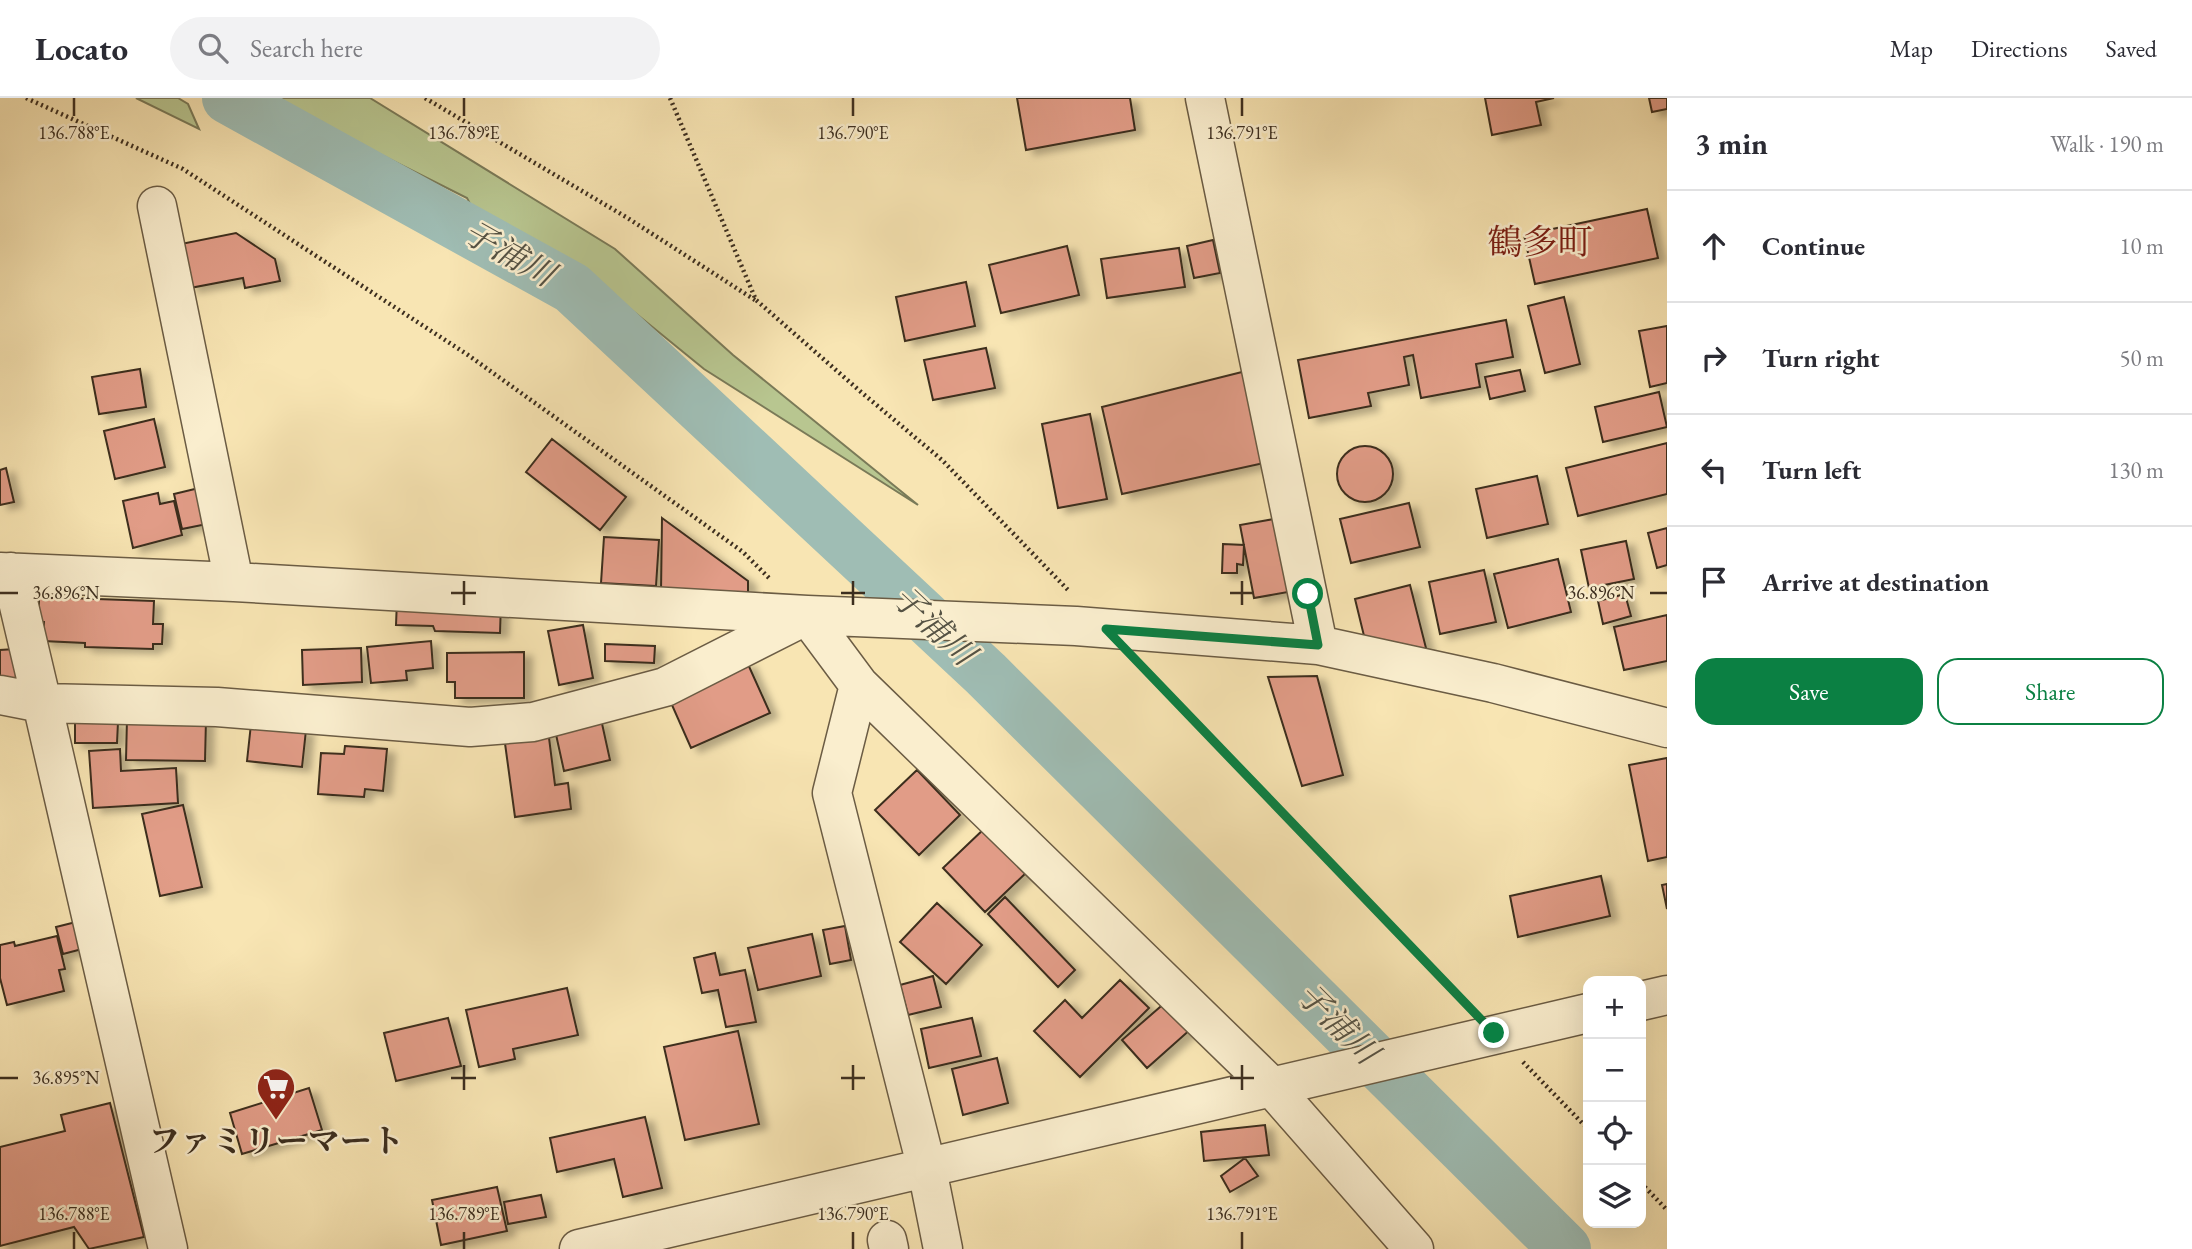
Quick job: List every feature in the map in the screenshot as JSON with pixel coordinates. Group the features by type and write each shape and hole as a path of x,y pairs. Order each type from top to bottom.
{"street":[{"path":"1205,98 1318,645"},
{"path":"157,206 234,582"},
{"path":"168,1249 43,703 5,572 234,582 807,615 1091,627 1318,645 1493,683 1667,728"},
{"path":"0,695 43,703 217,708 470,727 533,722 665,687 807,615"},
{"path":"807,615 859,685 1285,1083 1414,1249"},
{"path":"859,685 832,793 927,1169 943,1249"},
{"path":"1646,1000 1667,995"},
{"path":"579,1249 1583,1014"}],"path":[{"path":"26,98 194,176 468,355 743,552 770,579"},
{"path":"425,98 626,216 756,300 942,460 1091,627 1488,1035 1583,1124"},
{"path":"670,98 756,300"},
{"path":"1646,1188 1667,1210"}],"green space":[{"path":"136,98 178,98 188,104 199,129"},
{"path":"268,98 370,98 615,249 733,355 918,505 704,369 580,268 559,267 477,217 467,198"}],"building":[{"path":"1017,98 1130,98 1135,130 1026,150"},
{"path":"1485,98 1554,98 1536,102 1541,125 1492,135"},
{"path":"1649,98 1667,98 1667,109 1652,112"},
{"path":"1647,209 1658,258 1535,284 1524,235"},
{"path":"236,233 275,259 280,281 245,288 243,278 190,288 181,244"},
{"path":"1213,240 1220,273 1194,278 1187,246"},
{"path":"1067,246 1079,295 1001,313 989,265"},
{"path":"1179,248 1185,287 1107,298 1101,259"},
{"path":"966,282 975,326 905,341 896,297"},
{"path":"1564,297 1580,364 1545,373 1528,306"},
{"path":"1506,320 1513,357 1476,364 1480,387 1421,398 1413,355 1404,357 1409,385 1368,393 1371,406 1309,418 1298,360"},
{"path":"1667,326 1667,383 1650,387 1639,331"},
{"path":"986,348 995,388 933,400 924,360"},
{"path":"140,369 146,407 99,414 92,377"},
{"path":"1520,370 1525,391 1490,399 1485,377"},
{"path":"1246,371 1264,463 1122,494 1102,407"},
{"path":"1659,392 1667,427 1603,442 1595,407"},
{"path":"1090,414 1107,499 1058,508 1042,424"},
{"path":"154,419 165,467 115,479 104,431"},
{"path":"552,439 626,497 600,530 526,472"},
{"path":"1667,443 1667,494 1578,516 1566,468"},
{"path":"1365,446 1376,448 1385,454 1391,463 1391,485 1385,494 1376,500 1365,502 1354,500 1345,494 1339,485 1337,474 1339,463 1345,454 1354,448"},
{"path":"6,468 14,502 0,505 0,470"},
{"path":"1537,476 1548,524 1487,538 1476,489"},
{"path":"199,488 207,524 182,529 174,494"},
{"path":"158,493 160,504 174,501 182,535 133,548 123,501"},
{"path":"1409,503 1420,547 1351,563 1340,519"},
{"path":"662,518 748,581 748,592 661,592"},
{"path":"1274,519 1288,592 1254,598 1240,525"},
{"path":"1667,528 1667,565 1657,568 1648,533"},
{"path":"604,537 659,540 656,586 601,583"},
{"path":"1626,541 1634,579 1589,588 1581,550"},
{"path":"1223,544 1244,545 1243,565 1237,564 1237,573 1222,573"},
{"path":"1558,559 1571,612 1508,628 1494,574"},
{"path":"1484,570 1496,622 1440,634 1429,582"},
{"path":"1410,585 1427,652 1365,640 1355,599"},
{"path":"1625,594 1631,616 1603,624 1598,601"},
{"path":"39,597 154,601 153,624 163,624 162,644 153,644 153,649 85,647 85,643 43,641 44,622 39,622"},
{"path":"397,600 501,603 500,633 435,631 433,626 396,625"},
{"path":"1667,615 1667,661 1624,670 1614,627"},
{"path":"583,625 593,678 559,685 548,631"},
{"path":"431,641 433,668 406,671 407,680 371,683 367,647"},
{"path":"605,644 655,646 654,663 605,661"},
{"path":"361,648 362,682 303,685 302,650"},
{"path":"15,649 16,679 0,680 0,650"},
{"path":"524,652 524,698 455,698 455,682 447,682 447,653"},
{"path":"747,662 770,713 691,748 668,696"},
{"path":"1317,676 1343,775 1302,786 1268,677"},
{"path":"75,713 118,722 117,743 75,743"},
{"path":"127,718 206,719 205,761 126,760"},
{"path":"601,719 610,760 564,771 555,730"},
{"path":"251,724 306,730 302,767 247,761"},
{"path":"548,730 555,785 568,783 571,809 515,817 504,736"},
{"path":"345,746 387,749 383,791 365,789 364,797 318,794 321,753 344,754"},
{"path":"120,749 121,771 176,768 178,803 93,808 89,751"},
{"path":"1667,758 1667,857 1648,861 1629,765"},
{"path":"917,770 960,815 919,855 875,810"},
{"path":"183,805 202,887 160,896 142,814"},
{"path":"986,827 1028,871 985,912 943,868"},
{"path":"1601,876 1610,916 1518,937 1510,896"},
{"path":"1667,884 1667,909 1662,885"},
{"path":"1005,897 1075,970 1058,987 988,914"},
{"path":"937,903 982,945 946,984 900,942"},
{"path":"80,921 86,948 63,954 56,927"},
{"path":"845,926 851,960 830,964 823,930"},
{"path":"812,934 821,976 758,990 748,948"},
{"path":"57,936 65,969 59,970 64,991 7,1005 0,978 0,945 14,942 15,946"},
{"path":"715,953 720,975 745,970 756,1022 726,1027 718,990 702,993 694,958"},
{"path":"933,976 941,1007 908,1015 900,985"},
{"path":"1120,980 1149,1008 1080,1077 1034,1031 1065,1000 1082,1018"},
{"path":"567,988 578,1035 513,1049 515,1059 479,1067 466,1010"},
{"path":"1167,1001 1192,1028 1147,1068 1122,1040"},
{"path":"448,1018 461,1066 396,1081 384,1033"},
{"path":"972,1018 981,1056 929,1068 921,1029"},
{"path":"738,1031 759,1124 685,1140 664,1047"},
{"path":"997,1058 1008,1103 963,1115 952,1069"},
{"name":"ファミリーマート","path":"309,1088 322,1130 242,1154 230,1113"},
{"path":"110,1103 144,1237 89,1249 74,1227 0,1246 0,1147 65,1131 61,1115"},
{"path":"645,1117 662,1188 623,1197 614,1159 557,1172 550,1138"},
{"path":"1265,1125 1269,1155 1204,1161 1201,1132"},
{"path":"1245,1158 1258,1176 1230,1192 1221,1176"},
{"path":"497,1187 507,1231 441,1245 432,1200"},
{"path":"541,1195 546,1217 508,1224 504,1202"}],"waterway":[{"name":"子浦川","path":"228,98 572,288 986,674 1565,1249"}],"place":[{"name":"ファミリーマート","path":"276,1121"}],"district":[{"name":"鶴多町","path":"1540,241"}],"route":[{"path":"1308,594 1318,645 1106,629 1494,1033"}]}
